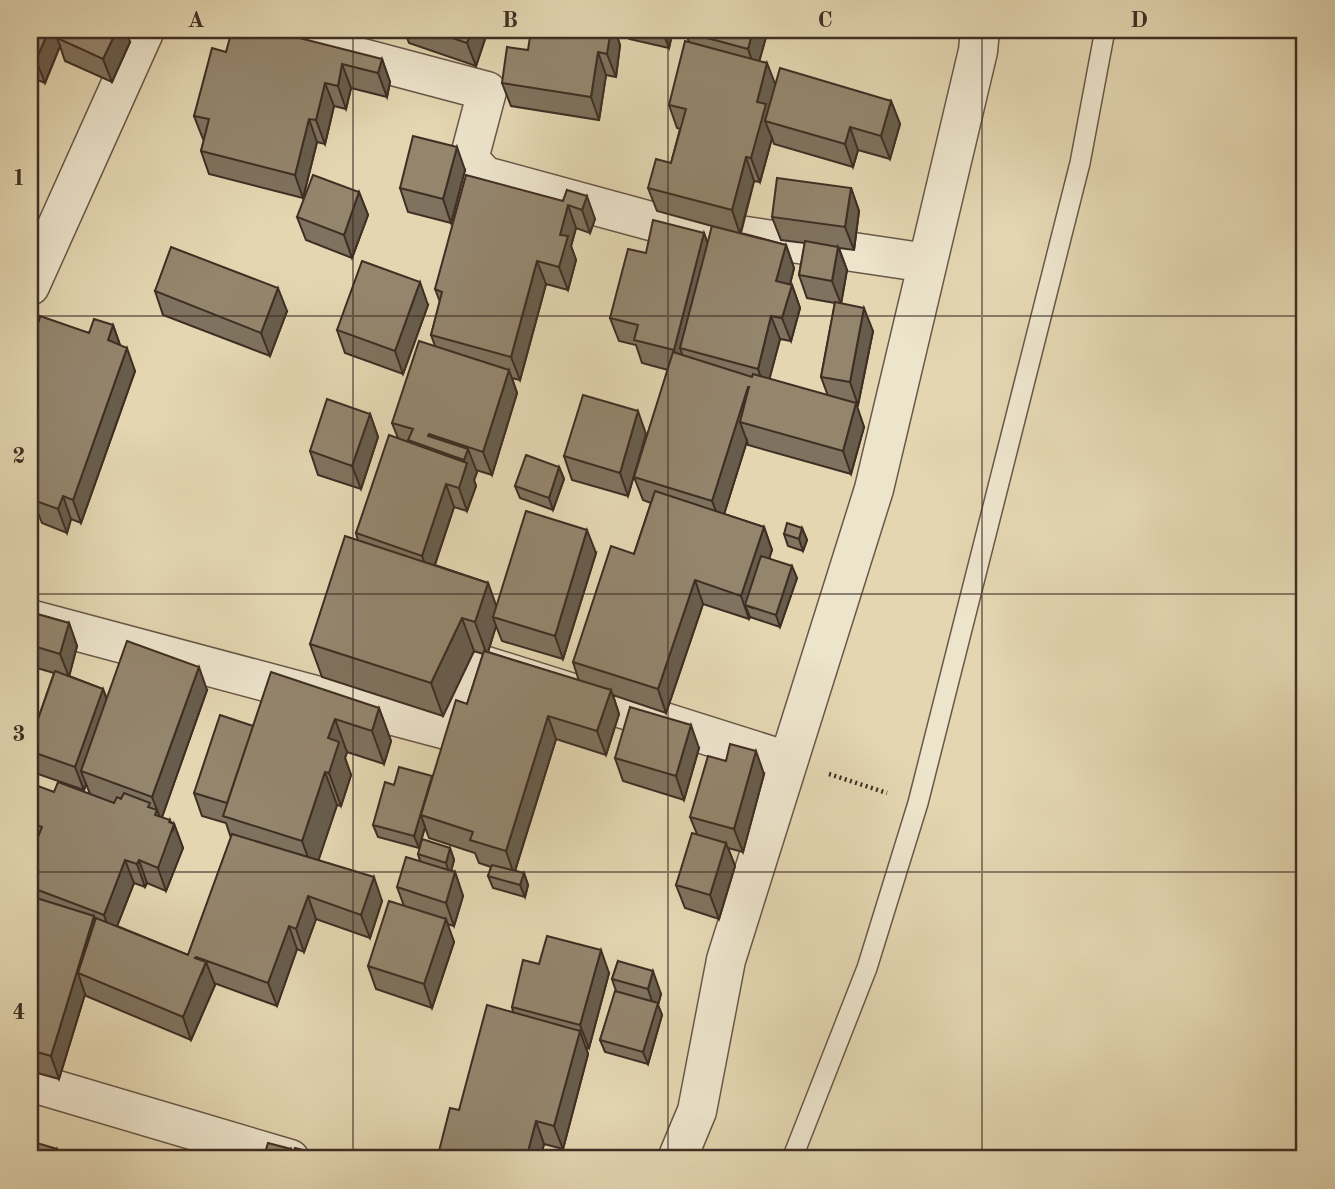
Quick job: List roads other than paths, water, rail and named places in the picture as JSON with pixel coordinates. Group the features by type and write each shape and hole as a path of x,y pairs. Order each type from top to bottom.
{"street":[{"path":"30,286 145,30"},
{"path":"257,30 487,91 469,159 485,176 658,223 927,263"},
{"path":"677,1159 697,1111 726,960 874,489 978,51 980,30"},
{"path":"30,619 446,730 477,663 788,761"},
{"path":"30,1082 290,1159"}],"lane":[{"path":"792,1159 867,968 918,803 1076,176 1105,30"}]}
